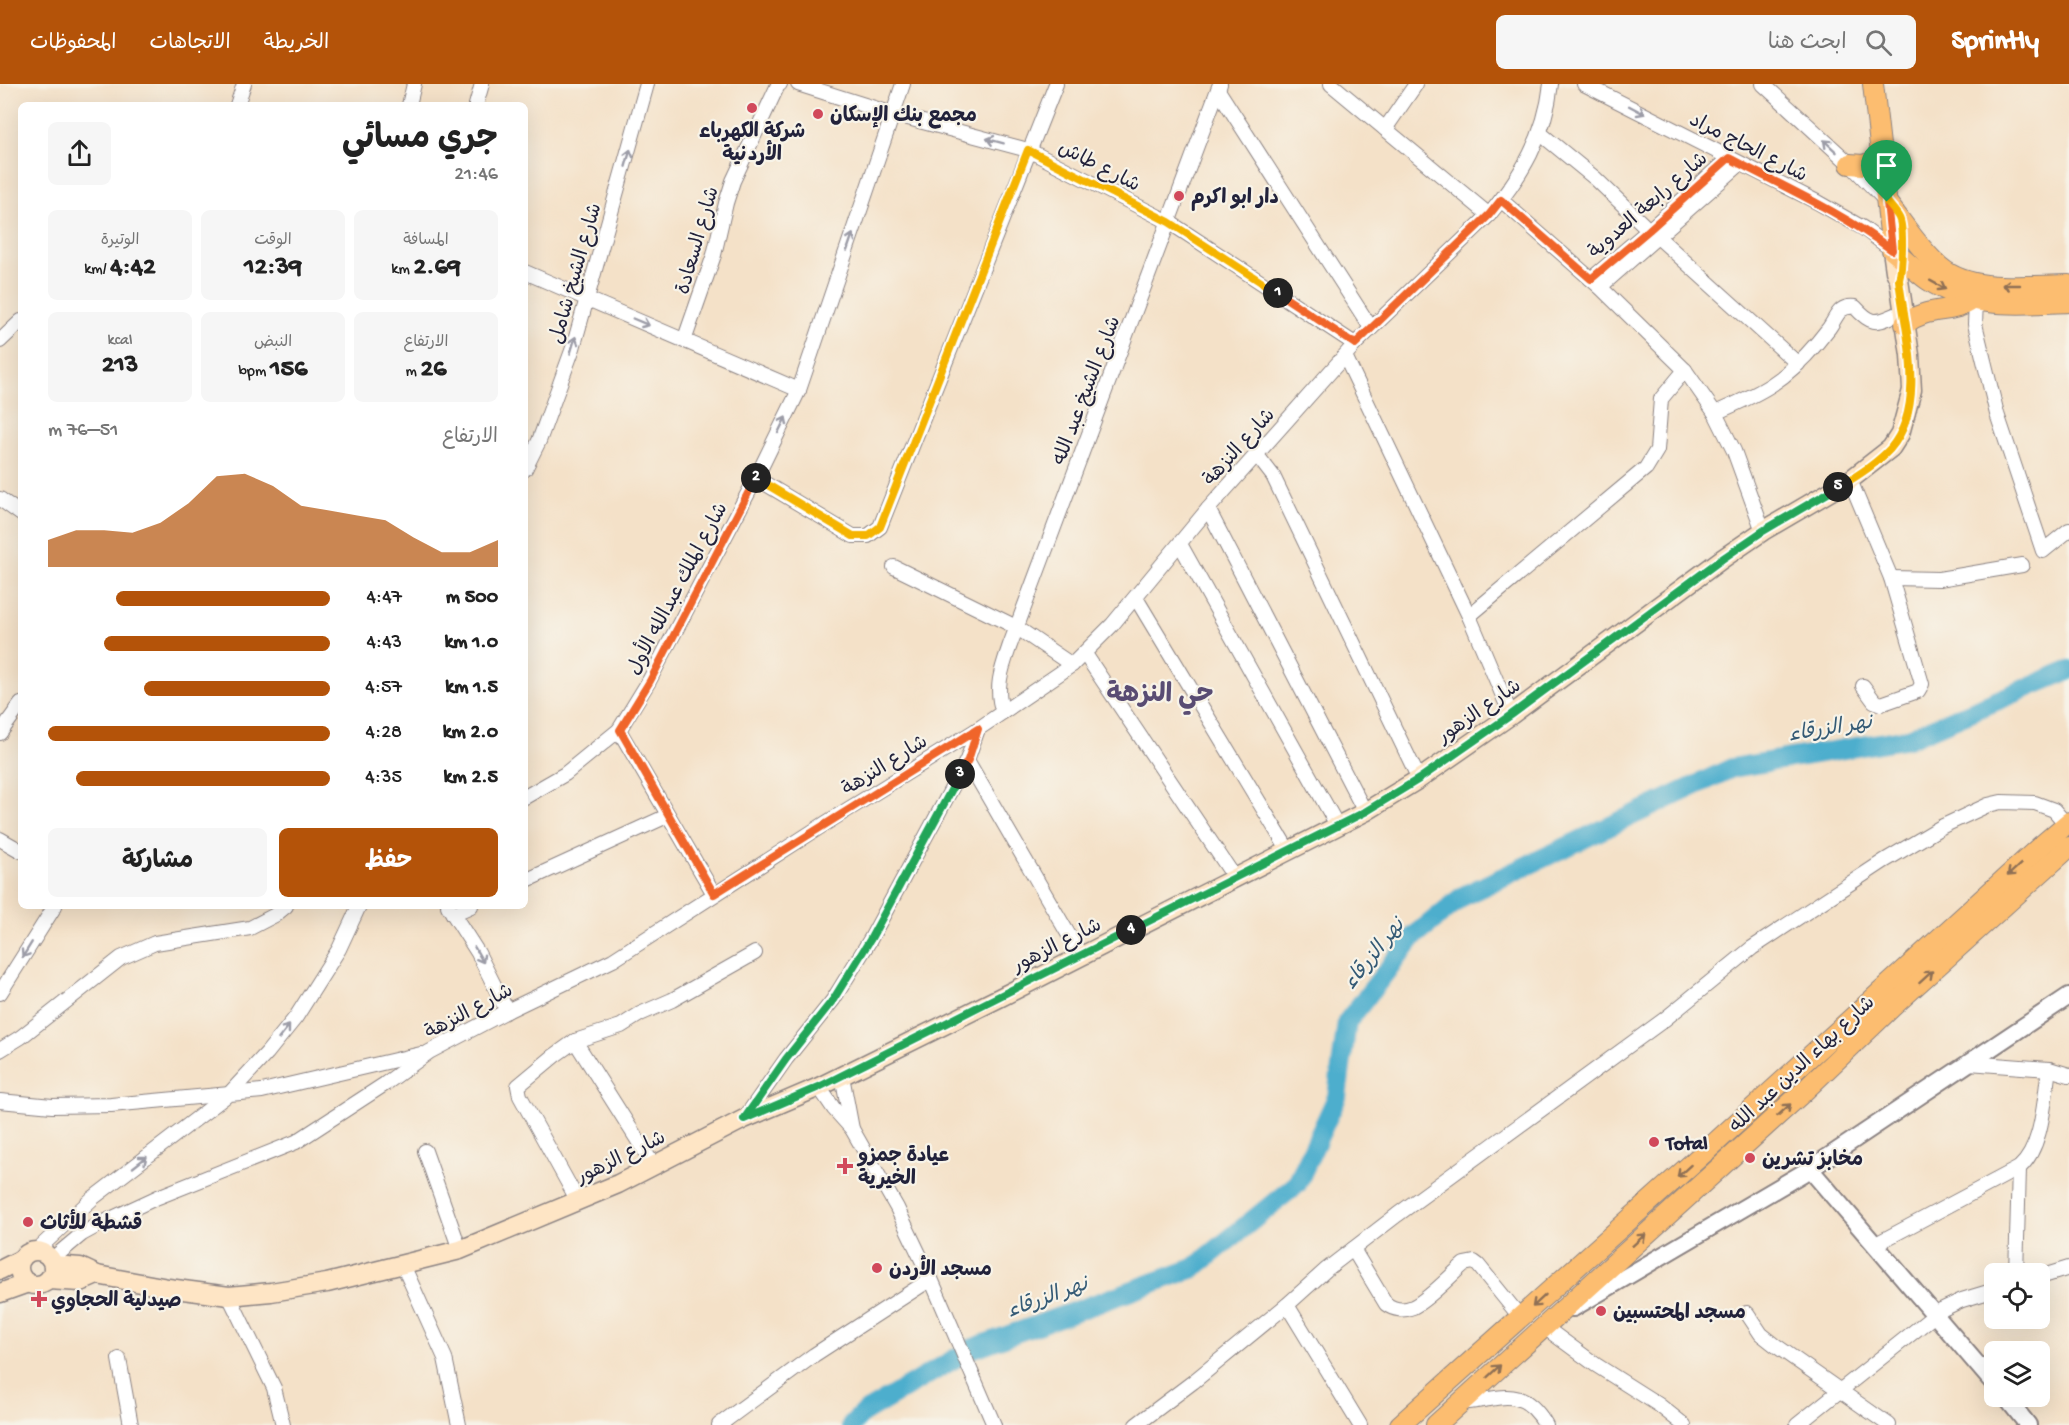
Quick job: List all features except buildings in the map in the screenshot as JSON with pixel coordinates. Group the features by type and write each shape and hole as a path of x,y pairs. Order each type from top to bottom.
{"main road":[{"path":"1873,84 1887,202 1897,254 1929,280 1944,289 1974,301 1995,304 2069,302"},
{"path":"1885,84 1900,219 1897,254"},
{"path":"1850,165 1869,164 1882,159"},
{"path":"1887,202 1933,261 1960,280 1978,284 2069,285"},
{"name":"شارع الزهور","path":"47,1264 80,1267 97,1275 229,1296 327,1283 460,1250 618,1184 744,1119 842,1076 1365,812 1419,779 1511,715 1763,531 1850,480 1880,458 1900,434 1912,390 1910,355 1899,280 1894,271 1897,254"},
{"path":"1904,318 1974,301"},
{"name":"شارع بهاء الدين عبد الله","path":"1400,1425 2065,826"},
{"name":"شارع بهاء الدين عبد الله","path":"1436,1425 1802,1093 1893,1006 2059,865 2069,847"},
{"path":"0,1270 20,1260 27,1252 47,1264 39,1285 28,1283 0,1293"},
{"path":"20,1260 20,1276 28,1283"}],"street":[{"path":"238,102 244,84"},
{"path":"410,102 414,84"},
{"path":"477,102 482,84"},
{"name":"شارع الشيخ شامل","path":"528,463 555,401 587,299 648,84"},
{"name":"شارع السعادة","path":"684,341 714,255 733,182 778,84"},
{"name":"شارع طاش","path":"798,84 893,114 1028,150 1169,222 1355,344"},
{"name":"شارع الملك عبدالله الأول","path":"528,795 565,774 620,730 650,681 756,478 799,390 903,84"},
{"path":"756,478 853,536 868,536 880,527 1056,84"},
{"path":"1331,84 1489,215"},
{"path":"1385,129 1416,84"},
{"name":"شارع النزهة","path":"47,1264 82,1234 104,1222 158,1197 296,1142 385,1084 429,1052 613,960 978,729 1072,665 1085,654 1136,598 1208,509 1355,344 1489,215 1523,168 1541,134 1551,84"},
{"name":"شارع الحاج مراد","path":"1584,84 1817,202 1863,228 1897,254"},
{"path":"1763,84 1887,202"},
{"path":"1219,87 1371,328"},
{"name":"شارع الشيخ عبد الله","path":"1003,712 999,699 998,682 1016,627 1219,87"},
{"path":"1541,134 1596,179 1798,364"},
{"name":"شارع رابعة العدوية","path":"1595,283 1734,161"},
{"path":"1501,200 1595,283 1685,370 1715,413 1734,451 1763,531"},
{"path":"528,273 799,390"},
{"path":"1974,301 1975,324 1997,414 2043,551 2069,530"},
{"path":"1715,413 1760,392 1783,378 1798,364 1842,308 1855,307 1868,320 1877,322 1904,318"},
{"path":"0,341 18,324"},
{"path":"1345,356 1469,616 1511,715"},
{"path":"1469,616 1646,468 1657,450 1661,399 1685,370"},
{"path":"1256,454 1274,476 1419,779"},
{"path":"1850,480 1891,578 1922,684 1918,691 1881,704 1874,701 1863,686"},
{"path":"0,499 18,512"},
{"path":"1208,509 1365,812"},
{"path":"1180,544 1336,825"},
{"path":"1891,578 1939,579 2022,566"},
{"path":"894,567 1016,627 1072,665"},
{"path":"1136,598 1288,850"},
{"path":"1085,654 1235,878"},
{"path":"0,733 18,708"},
{"path":"744,1119 786,1059 833,1000 870,940 968,760 978,729"},
{"path":"620,730 667,816 714,894"},
{"path":"968,760 1081,956"},
{"path":"1136,1425 1193,1382 1327,1269 1451,1174 1665,1018 1752,948 1884,861 1943,826 1988,805 2011,801 2035,803 2054,810 2065,826 2069,847"},
{"path":"528,880 667,816"},
{"path":"0,839 18,849"},
{"path":"0,993 53,909"},
{"path":"0,1050 21,1037 133,951 155,943 250,928 282,909"},
{"path":"47,1264 93,1198 230,1094 267,1053 296,1017 339,949 358,909"},
{"path":"450,910 478,953 507,1011"},
{"path":"578,1201 518,1089 522,1083 575,1041 621,1026 755,953"},
{"path":"1683,1425 1659,1405 1596,1365 1546,1324 1810,1169 2069,996"},
{"path":"575,1041 654,1166"},
{"path":"0,1101 52,1106 111,1105 262,1091 429,1052"},
{"path":"1969,1063 2049,1069 2069,1075"},
{"path":"1876,1244 2019,1168 2030,1156 2035,1146 2049,1069"},
{"path":"842,1076 852,1129"},
{"path":"819,1087 852,1129 897,1208 933,1284 994,1425"},
{"path":"425,1151 460,1250"},
{"path":"2016,1263 2019,1168"},
{"path":"1810,1169 1984,1372"},
{"path":"1353,1249 1390,1307 1403,1310 1414,1306 1464,1264 1474,1263 1521,1318"},
{"path":"403,1265 446,1358 459,1425"},
{"path":"2050,1274 2069,1268"},
{"path":"719,1425 814,1355 933,1284"},
{"path":"1797,1425 1935,1314 1949,1305 1984,1294"},
{"path":"229,1296 274,1388 283,1425"},
{"path":"1287,1305 1360,1425"},
{"path":"1747,1312 1761,1334 1889,1425"},
{"path":"119,1359 131,1425"},
{"path":"1460,1402 1480,1401 1496,1396 1512,1396 1527,1403 1546,1425"},
{"path":"2013,1407 2028,1425"}],"waterway":[{"name":"نهر الزرقاء","path":"851,1425 862,1414 971,1349 1194,1268 1297,1184 1337,1097 1347,1022 1413,937 1463,896 1732,768 1909,738 2069,670"}],"place":[{"name":"شركة الكهرباء الأردنية","path":"752,108"},
{"name":"مجمع بنك الإسكان","path":"818,114"},
{"name":"دار ابو اكرم","path":"1179,196"},
{"name":"Total","path":"1654,1142"},
{"name":"مخابز تشرين","path":"1750,1158"},
{"name":"عيادة جمزو الخيرية","path":"845,1166"},
{"name":"قشطة للأثاث","path":"28,1222"},
{"name":"مسجد الأردن","path":"877,1268"},
{"name":"صيدلية الحجاوي","path":"39,1299"},
{"name":"مسجد المحتسبين","path":"1601,1311"}],"district":[{"name":"حي النزهة","path":"1160,692"}],"route":[{"path":"1028,150 1169,222 1355,344 1489,215 1501,200 1591,279 1729,158 1817,202 1863,228 1892,250 1887,202 1900,219 1902,272 1899,280 1910,355 1912,390 1900,434 1880,458 1850,480 1763,531 1722,559 1511,715 1419,779 1365,812 854,1070 744,1119 786,1059 833,1000 870,940 968,760 978,729 714,894 667,816 620,730 650,681 756,478 853,536 868,536 880,527 1028,150"}]}
